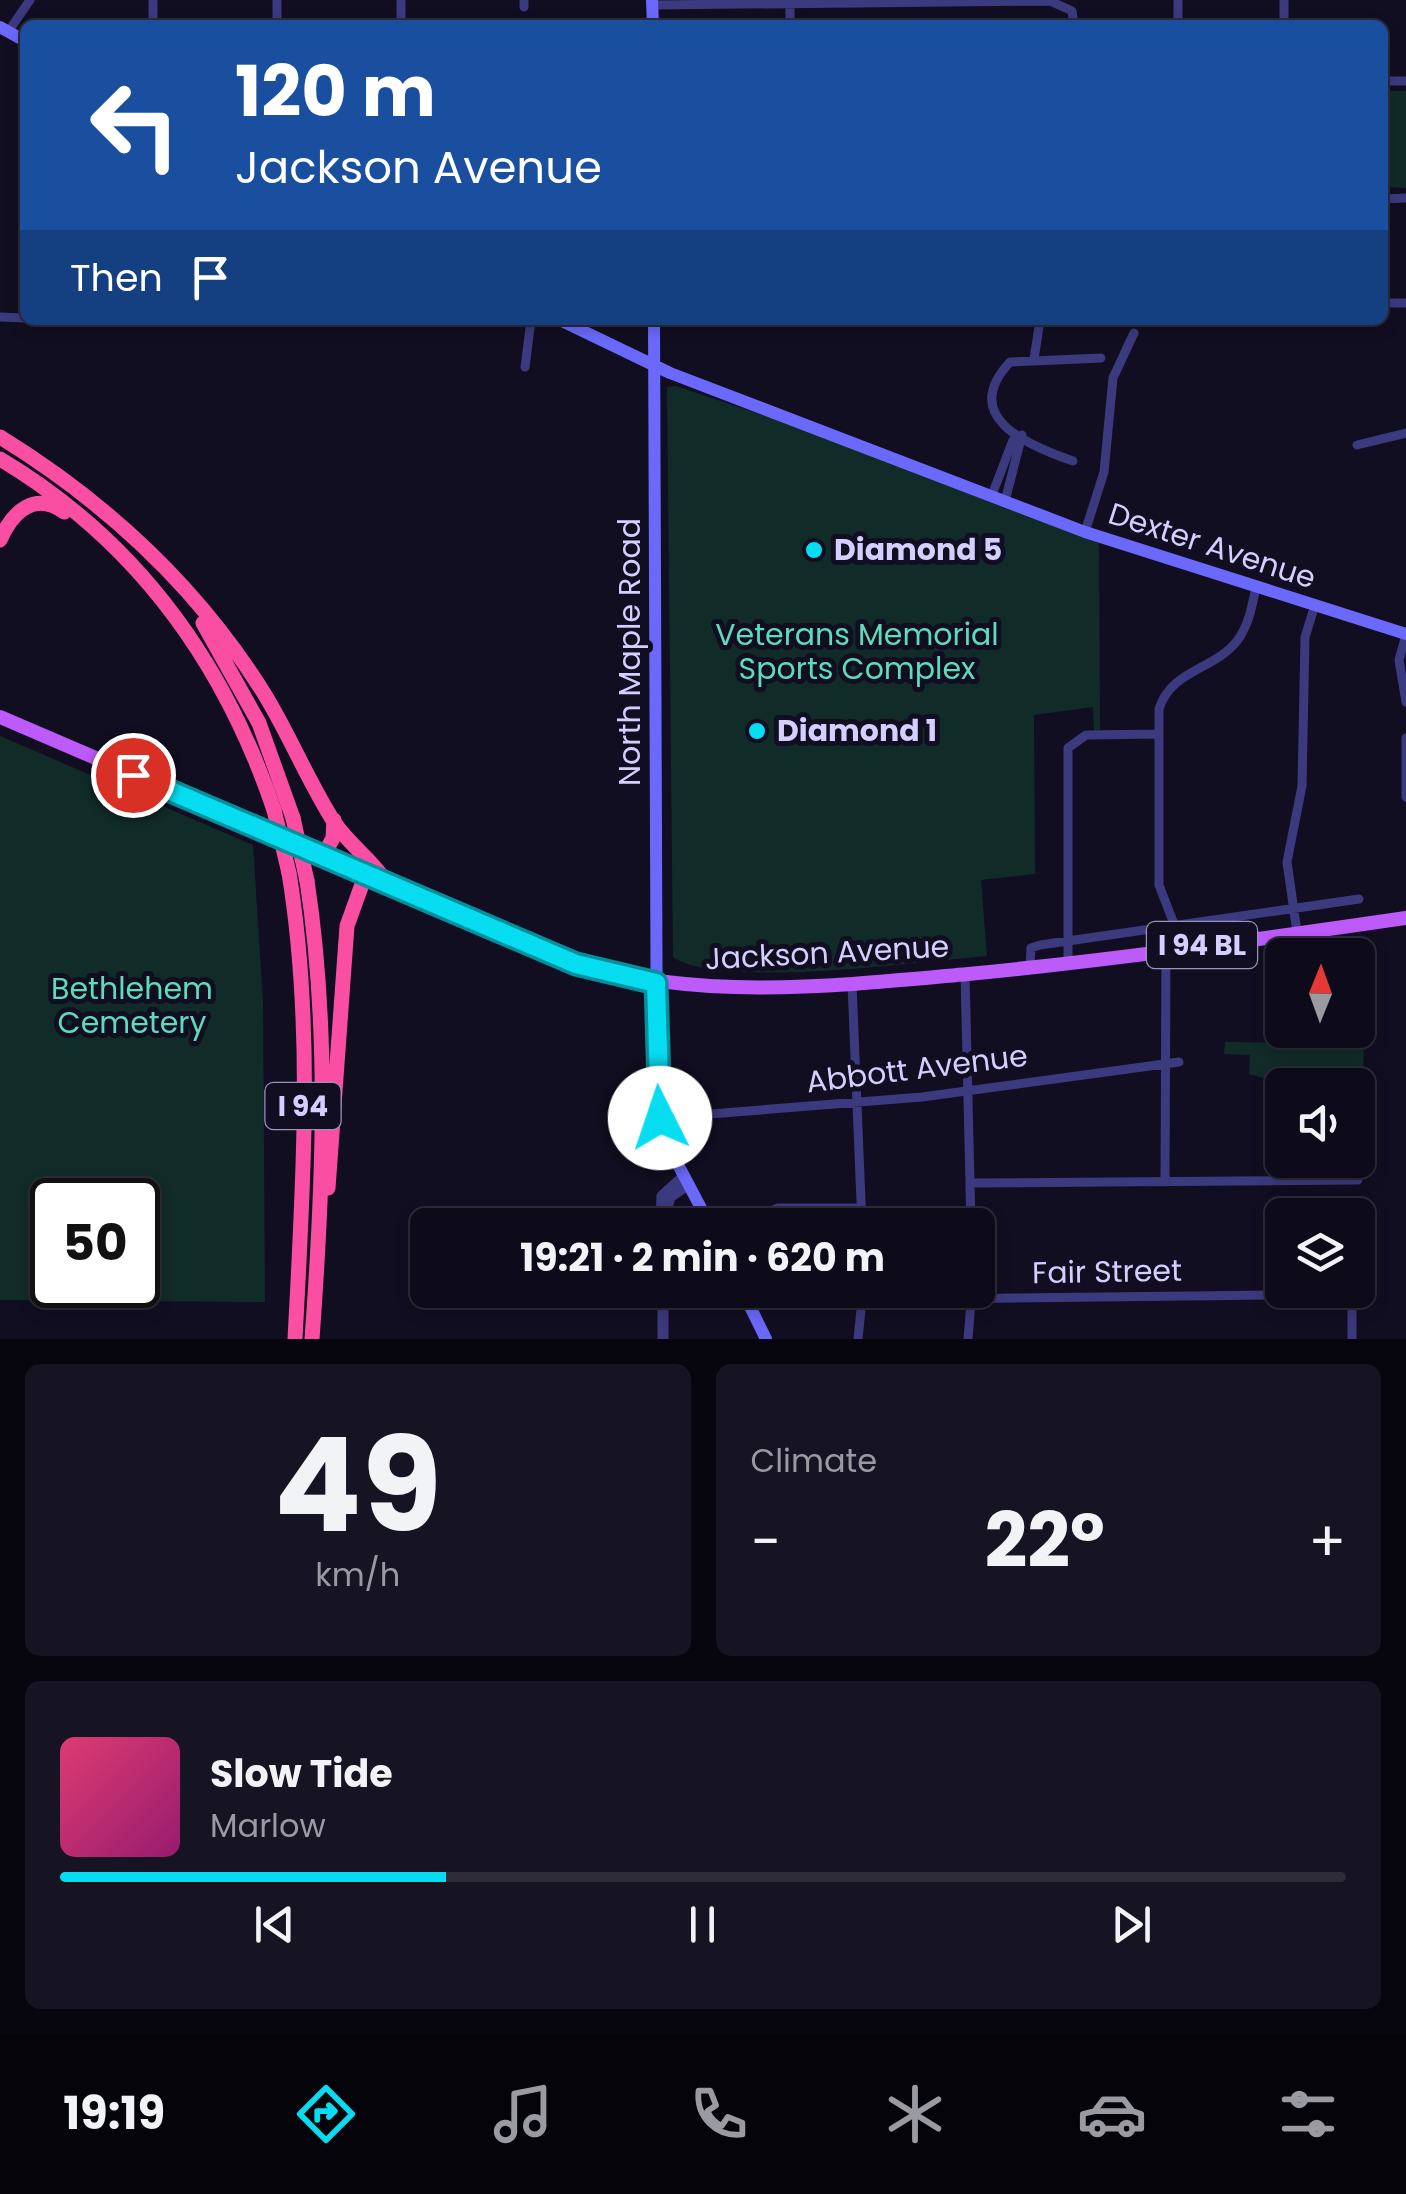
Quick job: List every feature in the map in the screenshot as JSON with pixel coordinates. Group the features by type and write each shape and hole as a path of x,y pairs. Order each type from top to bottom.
{"highway":[{"name":"I 94","path":"0,437 83,492 179,591 226,658 260,723 293,818 317,947 316,1271 312,1339"},
{"name":"I 94","path":"0,459 78,513 128,559 186,627 224,686 274,810 289,873 302,997 302,1172 295,1339"},
{"path":"0,540 20,509 42,502 60,509 128,559"},
{"path":"112,518 163,562 239,655 334,820 388,885"},
{"path":"322,858 333,838 334,820"},
{"path":"316,1271 324,1227 347,926 366,876"}],"main road":[{"name":"Dexter Avenue","path":"571,325 653,364 1085,532 1406,635"},
{"name":"North Maple Road","path":"654,325 660,1118"},
{"name":"Jackson Avenue","path":"0,717 576,964 656,983 757,989 852,984 1030,968 1406,918"},
{"path":"660,1118 701,1208"},
{"path":"751,1308 766,1339"}],"street":[{"path":"4,30 30,0"},
{"path":"652,2 1050,1 1067,6 1072,20"},
{"path":"525,367 529,325"},
{"path":"1034,359 1039,325"},
{"path":"1085,532 1104,472 1113,378 1134,333"},
{"path":"1073,461 996,418 988,402 992,381 1010,362 1101,358"},
{"path":"1357,444 1406,432"},
{"path":"998,498 1022,435"},
{"path":"1174,924 1158,885 1158,734 1164,692 1235,643 1251,612 1256,587"},
{"path":"1297,932 1287,862 1302,786 1304,637 1316,605"},
{"path":"1406,635 1399,670 1406,702"},
{"path":"1068,963 1068,748 1086,735 1158,734"},
{"path":"1406,738 1406,798"},
{"path":"1030,968 1032,948 1359,898"},
{"path":"1165,1182 1166,950"},
{"path":"965,974 972,1090 972,1208"},
{"path":"852,984 862,1208"},
{"name":"Abbott Avenue","path":"660,1118 860,1103 1179,1062"},
{"path":"666,1208 670,1197 687,1180"},
{"path":"971,1183 1358,1180"},
{"name":"Fair Street","path":"995,1294 1265,1292"},
{"path":"663,1308 663,1339"},
{"path":"858,1339 862,1308"},
{"path":"968,1339 971,1308"},
{"path":"1352,1308 1352,1339"}],"green space":[{"path":"1388,91 1406,91 1406,188 1388,187"},
{"name":"Veterans Memorial Sports Complex","path":"676,386 795,426 1099,543 1100,730 1094,730 1093,707 1034,715 1035,874 981,880 987,956 776,973 697,967 673,957 667,387"},
{"name":"Bethlehem Cemetery","path":"0,736 253,845 263,1001 265,1302 160,1301 160,1178 30,1178 30,1300 0,1300"},
{"path":"1225,1042 1265,1042 1265,1048 1364,1048 1363,1068 1265,1068 1265,1078 1261,1077 1249,1074 1250,1055 1224,1054"}],"place":[{"name":"Diamond 5","path":"814,550"},
{"name":"Diamond 1","path":"757,731"}],"route":[{"path":"133,775 576,964 656,983 660,1118"}]}
